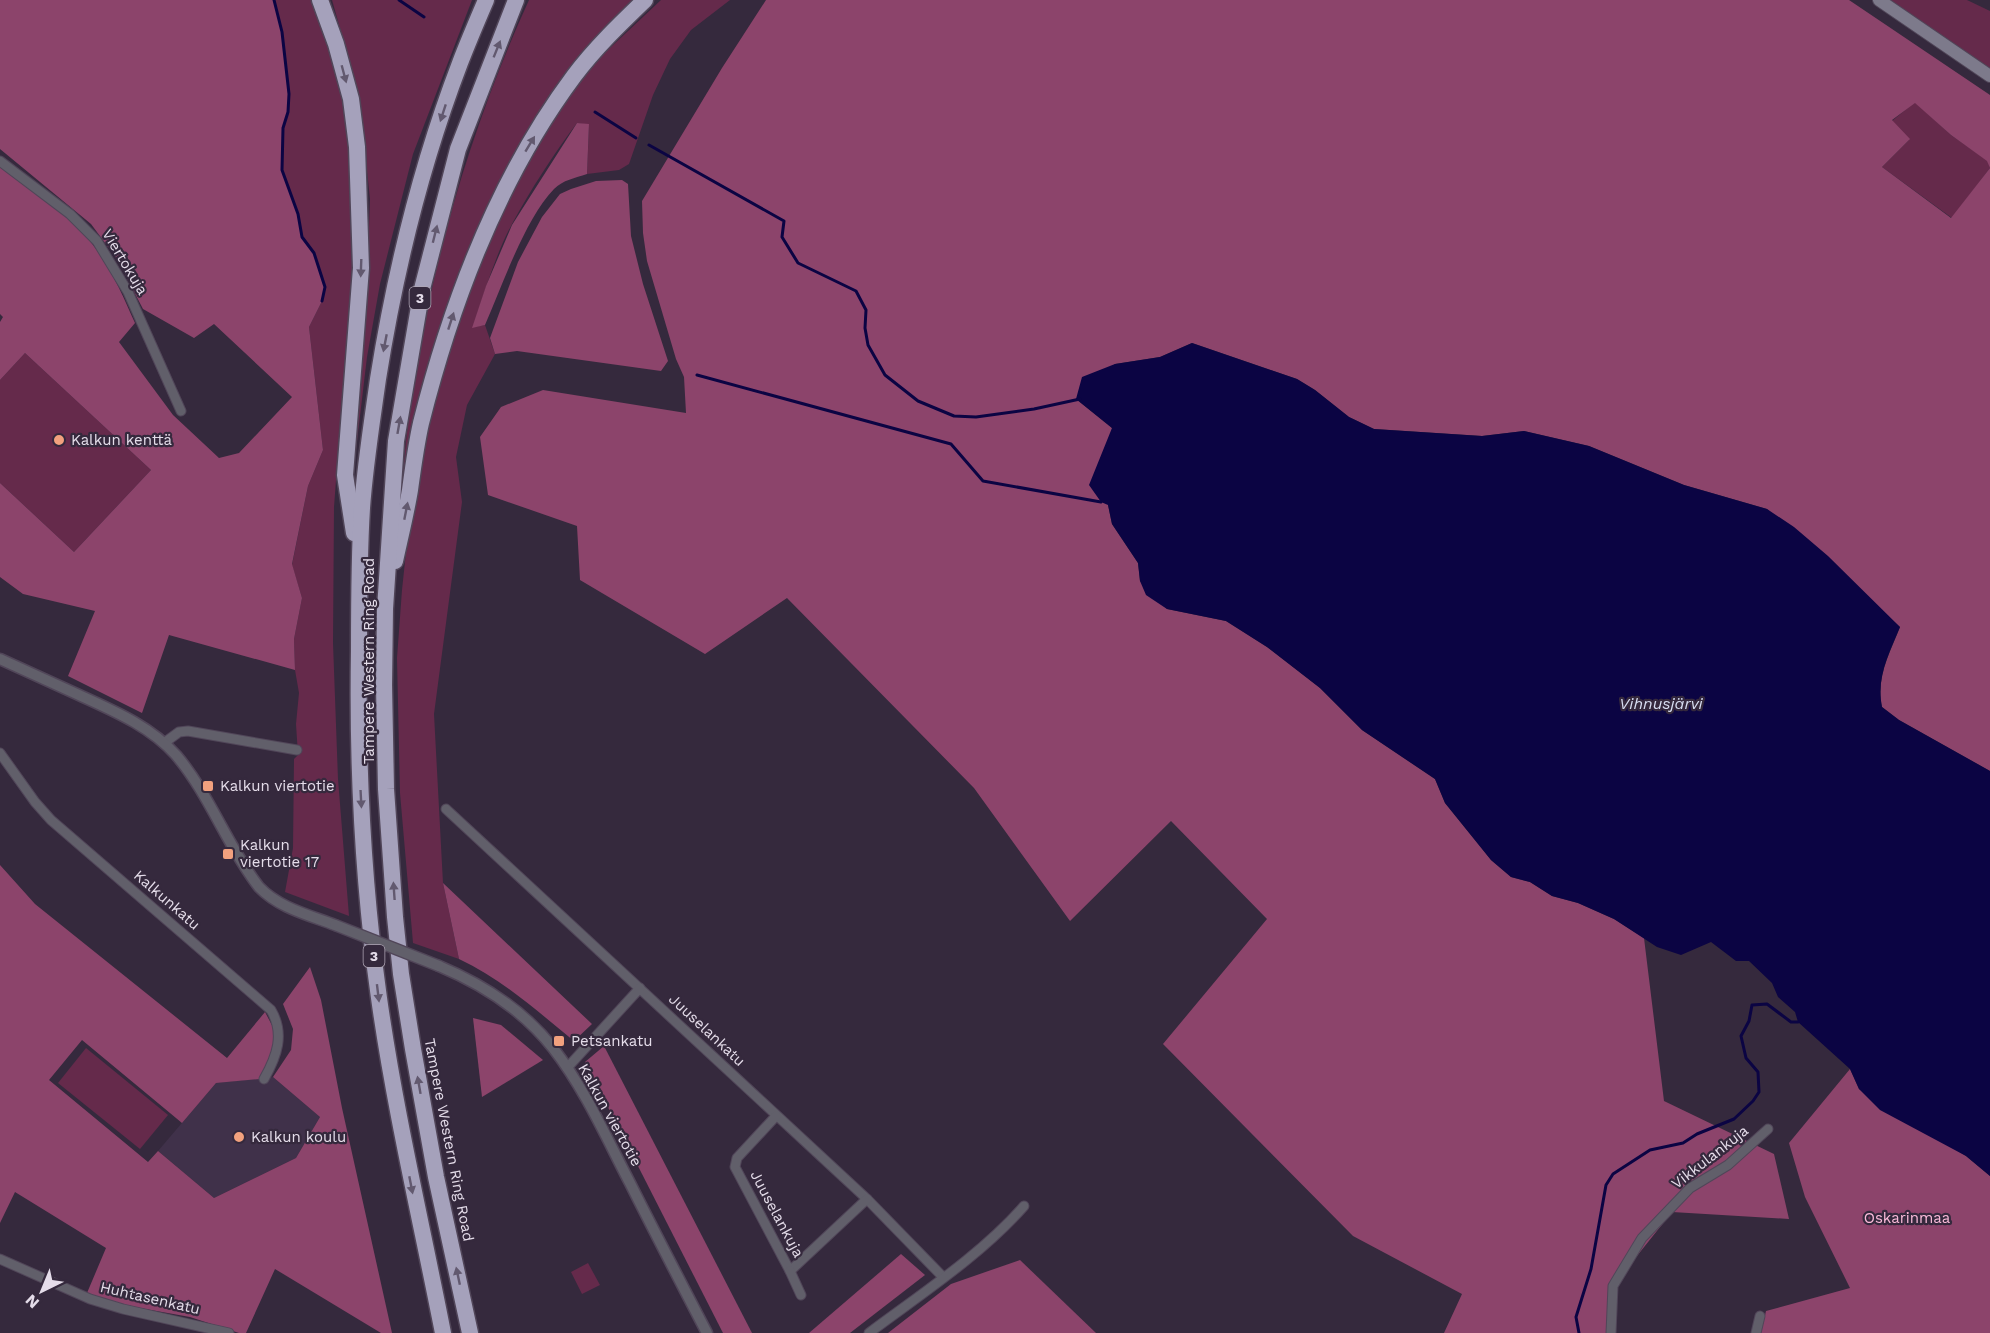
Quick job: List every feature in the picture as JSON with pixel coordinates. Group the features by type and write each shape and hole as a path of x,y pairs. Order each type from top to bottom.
{"highway":[{"path":"322,0 351,99 357,147 361,268 345,475 360,572"},
{"name":"Tampere Western Ring Road","path":"443,1333 411,1184 378,994 361,798 358,697 360,572 369,437 395,286 413,209 434,141 460,63 486,0"},
{"name":"Tampere Western Ring Road","path":"470,1333 434,1165 401,974 387,789 384,685 385,609 396,441 422,289 458,149 516,0"},
{"path":"385,609 406,512 421,426 435,371 454,312 491,216 529,145 574,76 618,26 645,0"}],"main road":[{"path":"1879,0 1990,76"}],"street":[{"name":"Viertokuja","path":"0,161 70,214 97,241 136,309 181,411"},
{"name":"Kalkun viertotie","path":"0,659 109,708 141,725 164,744 177,757 201,791 265,894 291,908 468,978 514,1010 552,1047 587,1099 707,1333"},
{"path":"164,744 171,736 188,731 297,750"},
{"name":"Kalkunkatu","path":"0,753 35,802 51,820 271,1010 279,1030 279,1042 264,1079"},
{"name":"Juuselankatu","path":"446,809 867,1199 943,1276"},
{"path":"567,1068 640,988"},
{"name":"Juuselankuja","path":"776,1116 737,1158 735,1167 801,1295"},
{"name":"Vikkulankuja","path":"1611,1333 1613,1286 1642,1238 1690,1188 1728,1165 1768,1129"},
{"name":"Juuselankuja","path":"789,1270 867,1199"},
{"path":"869,1333 997,1233 1024,1206"},
{"name":"Huhtasenkatu","path":"0,1259 90,1299 123,1309 229,1333"},
{"path":"1756,1333 1760,1317"}],"shaded area":[{"path":"274,0 316,0 333,47 352,149 357,270 342,400 334,507 333,643 338,779 349,916 285,892 293,848 294,759 298,755 296,724 299,693 295,670 294,639 302,598 292,565 308,486 323,450 309,327 322,301 314,253 302,237 298,214 282,170 283,128 288,112 289,94 282,32"},
{"path":"332,0 472,0 413,154 380,284 367,357 353,475 367,285 370,199 359,95"},
{"path":"529,0 634,0 483,219 455,282 433,347 419,400 400,494 418,355 441,251 488,98"},
{"path":"661,0 730,0 691,30 670,59 653,95 629,164 619,170 587,174 589,125 577,123 559,147 512,224 495,262 473,327 485,325 495,354 467,405 456,457 462,502 434,714 443,883 459,959 413,943 400,793 397,658 402,590 408,533 429,416 450,341 487,239 555,112 594,63"},
{"path":"1887,0 1967,0 1990,11 1990,70"},
{"path":"1915,102 1951,135 1988,161 1990,168 1952,218 1882,167 1909,140 1892,121"},
{"name":"Kalkun kenttä","path":"25,353 151,470 74,552 0,483 0,380"},
{"path":"86,1048 168,1115 140,1149 58,1083"},
{"name":"Kalkun koulu","path":"273,1077 320,1117 296,1158 214,1198 158,1151 216,1083"},
{"path":"588,1263 600,1285 582,1294 571,1272"}],"green space":[{"path":"0,0 274,0 282,32 289,94 288,112 283,128 282,170 298,214 302,237 314,253 325,287 322,301 309,327 323,450 308,486 292,564 302,598 294,639 295,670 169,635 142,713 68,676 95,611 23,594 0,577 0,483 74,552 151,470 25,353 0,380 0,322 3,317 0,314 0,167 73,223 93,245 111,273 135,323 119,342 173,415 219,458 239,453 292,397 214,324 194,338 143,309 117,259 91,224 0,149"},
{"path":"766,0 1849,0 1990,95 1990,168 1990,771 1899,720 1882,707 1882,676 1900,627 1767,509 1684,485 1589,446 1524,431 1482,436 1374,429 1349,417 1297,379 1192,343 1160,357 1115,364 1076,399 1112,428 1108,505 1112,524 1138,563 1140,581 1167,609 1226,621 1267,647 1320,688 1362,730 1435,779 1445,803 1491,860 1511,877 1530,882 1552,896 1578,903 1614,919 1644,938 1664,1101 1774,1154 1789,1219 1672,1212 1613,1286 1611,1333 1444,1333 1462,1294 1353,1236 1163,1044 1267,919 1171,821 1070,921 974,788 787,598 705,654 580,580 577,526 488,495 480,437 501,407 543,390 686,413 684,377 676,359 647,261 642,201","holes":["1915,103 1951,135 1987,161 1990,168 1951,218 1882,167 1910,139 1892,120"]},
{"path":"577,123 589,124 587,174 561,183 543,202 515,254 485,325 472,328 486,286 512,225"},
{"path":"622,180 628,184 631,236 643,284 668,361 661,371 517,351 495,354 490,338 518,262 542,217 560,194 596,181"},
{"path":"0,865 35,904 227,1058 265,1012 274,1029 273,1055 260,1079 216,1083 182,1123 82,1040 49,1080 148,1162 158,1151 214,1198 296,1158 320,1117 273,1077 291,1050 293,1029 283,1004 310,967 321,1000 342,1108 392,1333 381,1333 275,1269 246,1333 239,1333 190,1317 123,1305 87,1293 106,1248 15,1192 0,1223"},
{"path":"443,883 592,1024 574,1041 505,986 459,959"},
{"path":"473,1018 501,1025 543,1060 482,1097"},
{"path":"604,1046 752,1333 723,1333 585,1062"},
{"name":"Oskarinmaa","path":"1850,1069 1859,1089 1966,1156 1990,1176 1990,1333 1761,1333 1766,1311 1850,1288 1805,1197 1789,1143"},
{"path":"901,1254 925,1275 850,1333 809,1333"},
{"path":"1020,1260 1096,1333 888,1333 951,1284"}],"water":[{"name":"Vihnusjärvi","path":"1192,343 1297,379 1349,417 1374,429 1482,436 1524,431 1589,446 1684,485 1767,509 1794,527 1828,556 1900,627 1882,676 1882,707 1899,720 1990,771 1990,1176 1966,1156 1880,1110 1859,1089 1850,1069 1798,1022 1795,1012 1778,997 1772,983 1749,961 1736,961 1711,942 1681,955 1657,947 1614,919 1578,903 1552,896 1530,882 1511,877 1491,860 1445,803 1435,779 1362,730 1320,688 1267,647 1226,621 1167,609 1146,595 1140,581 1138,563 1112,524 1108,505 1101,502 1089,485 1112,428 1076,399 1082,377 1115,364 1160,357"}],"waterway":[{"path":"274,0 282,32 289,94 288,112 283,128 282,170 298,214 302,237 314,253 325,287 322,301"},
{"path":"399,0 424,17"},
{"path":"595,112 636,138"},
{"path":"649,145 784,221 782,237 798,263 856,291 866,310 865,328 868,345 885,375 918,401 954,416 976,417 1034,409 1080,399"},
{"path":"697,375 951,444 983,481 1101,502"},
{"path":"1579,1333 1576,1317 1591,1269 1606,1185 1613,1174 1650,1150 1683,1143 1697,1134 1734,1119 1753,1101 1759,1092 1758,1072 1746,1058 1741,1036 1749,1021 1752,1005 1767,1004 1791,1022 1798,1022"}],"place":[{"name":"Kalkun kenttä","path":"59,440"},
{"name":"Kalkun viertotie","path":"208,786"},
{"name":"Kalkun viertotie 17","path":"228,854"},
{"name":"Petsankatu","path":"559,1041"},
{"name":"Kalkun koulu","path":"239,1137"}]}
